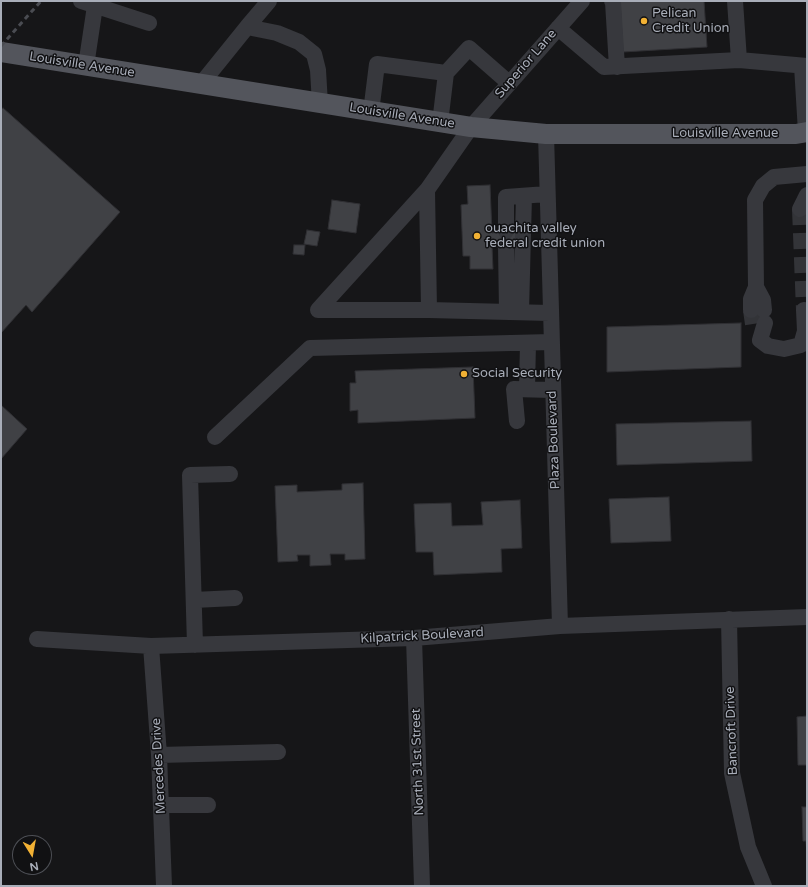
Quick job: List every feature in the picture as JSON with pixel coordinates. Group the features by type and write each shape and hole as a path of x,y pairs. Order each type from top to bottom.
{"main road":[{"name":"Louisville Avenue","path":"1,52 471,127 546,134 796,134 806,132"}],"street":[{"path":"201,84 269,1"},
{"name":"Superior Lane","path":"429,310 318,310 427,190 471,127 582,1"},
{"path":"612,1 617,67"},
{"path":"735,1 739,60"},
{"path":"86,66 88,4 149,23"},
{"path":"247,27 277,33 299,42 314,54 318,70 320,104"},
{"path":"558,28 604,67 739,60 805,66 806,132"},
{"path":"440,123 446,73 469,48 509,83"},
{"path":"371,112 377,64 446,73"},
{"name":"Plaza Boulevard","path":"546,134 552,390 560,626"},
{"path":"805,315 805,331 801,345 784,350 768,346 760,340 758,317 764,300 756,287 755,200 763,186 774,177 807,174"},
{"path":"427,190 429,310 550,313"},
{"path":"506,231 506,197 547,194"},
{"path":"800,209 807,195"},
{"path":"514,312 524,196"},
{"path":"506,247 514,312"},
{"path":"215,437 310,348 551,342"},
{"path":"527,389 528,343"},
{"path":"516,421 514,389 552,390"},
{"path":"195,645 190,475 230,474"},
{"path":"194,600 235,598"},
{"name":"Kilpatrick Boulevard","path":"37,639 151,646 195,645 414,638 560,626 807,617"},
{"name":"Bancroft Drive","path":"730,619 732,773 748,847 764,886"},
{"name":"North 31st Street","path":"414,638 422,886"},
{"name":"Mercedes Drive","path":"151,646 159,755 164,886"},
{"path":"159,755 278,752"},
{"path":"161,805 208,805"}],"building":[{"path":"620,1 704,1 707,47 623,52"},
{"path":"3,108 120,212 32,312 26,305 1,333 1,110"},
{"path":"490,185 492,233 506,231 517,232 517,247 492,247 493,269 470,269 470,256 463,256 461,205 468,204 467,186"},
{"path":"332,200 360,204 356,233 328,229"},
{"path":"307,230 320,232 317,246 304,244"},
{"path":"294,245 305,245 304,255 293,254"},
{"path":"741,323 741,367 607,372 607,327"},
{"path":"473,367 475,418 358,423 358,410 350,411 350,383 356,383 355,371"},
{"path":"1,405 27,429 1,459"},
{"path":"751,421 752,461 617,465 616,424"},
{"path":"363,483 365,559 345,560 345,554 330,554 331,565 310,566 310,555 297,555 298,561 278,562 275,486 297,485 297,492 342,490 342,484"},
{"path":"669,497 671,541 611,543 609,499"},
{"path":"520,500 522,548 501,549 502,572 434,575 433,552 416,552 414,504 451,503 452,526 483,525 481,502"},
{"path":"807,716 807,765 798,765 797,717"},
{"path":"802,807 807,807 807,855 806,841 803,841"}],"tunnel":[{"path":"800,209 804,310"},
{"path":"751,310 753,324"}],"railway":[{"path":"1,46 41,1"}],"place":[{"name":"Pelican Credit Union","path":"644,21"},
{"name":"ouachita valley federal credit union","path":"477,236"},
{"name":"Social Security","path":"464,374"}]}
